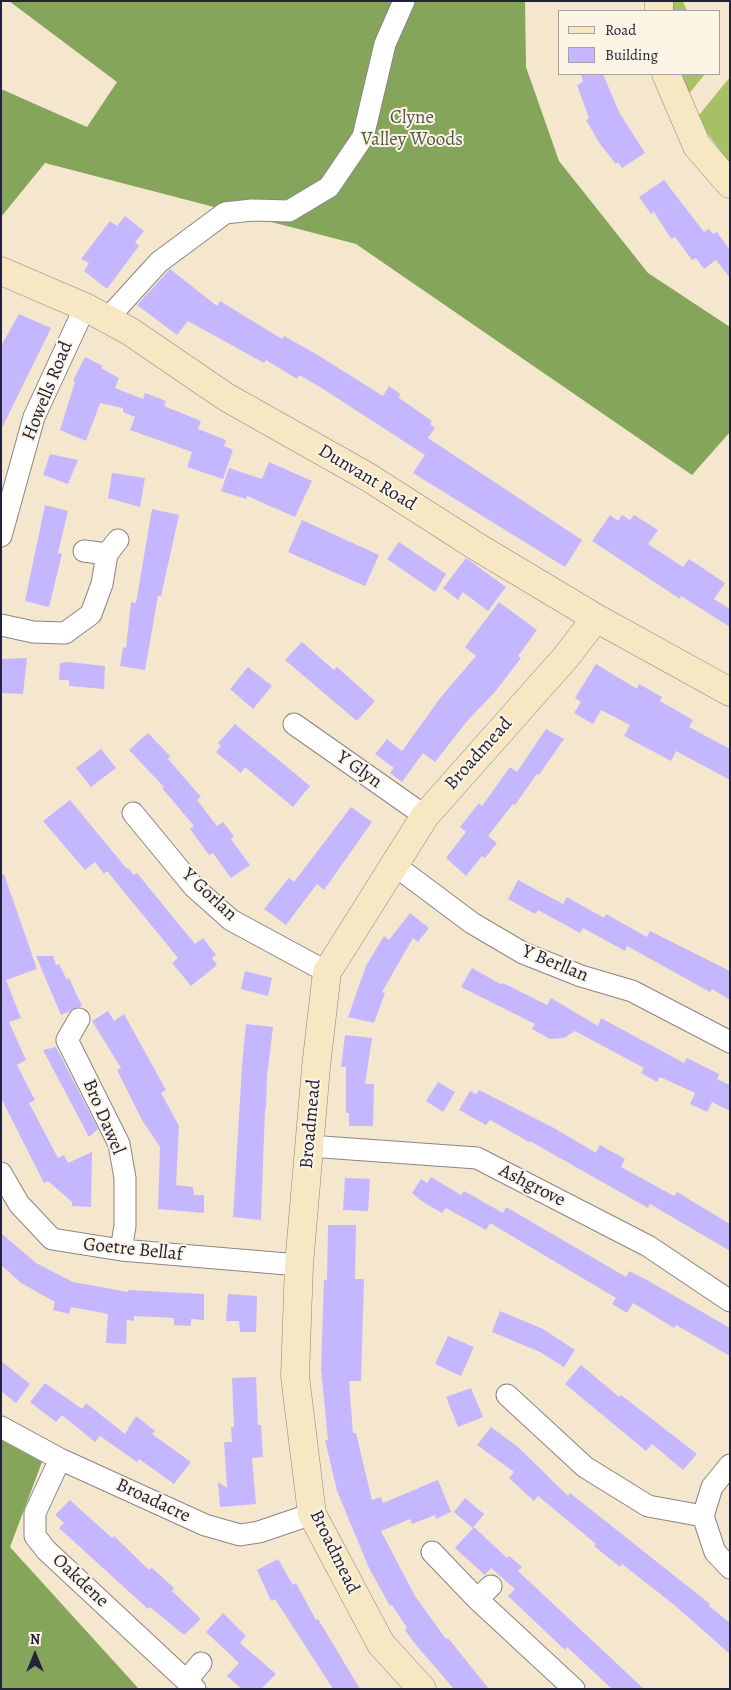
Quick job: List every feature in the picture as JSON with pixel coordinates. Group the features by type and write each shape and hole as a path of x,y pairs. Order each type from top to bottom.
{"street":[{"name":"Howells Road","path":"1,536 34,417 96,313 159,262 225,213 252,210 289,211 329,187 363,137 385,44 404,1"},
{"path":"666,75 697,146 730,184"},
{"name":"Dunvant Road","path":"1,271 96,313 131,332 226,396 368,477 596,618 730,692"},
{"path":"1,625 33,632 65,633 92,614 113,547 84,551"},
{"name":"Broadmead","path":"422,1689 381,1644 312,1514 295,1376 299,1265 327,972 424,816 566,657 596,618"},
{"name":"Y Glyn","path":"295,725 424,816"},
{"name":"Y Gorlan","path":"133,813 194,887 231,920 327,972"},
{"name":"Y Berllan","path":"393,864 472,923 524,953 580,976 632,991 730,1042"},
{"name":"Bro Dawel","path":"79,1019 67,1040 119,1144 125,1178 126,1226 121,1250"},
{"name":"Ashgrove","path":"309,1146 477,1158 648,1246 730,1301"},
{"name":"Goetre Bellaf","path":"1,1173 19,1204 52,1239 121,1250 299,1265"},
{"path":"507,1395 585,1468 648,1506 703,1516"},
{"name":"Broadacre","path":"1,1426 60,1459 205,1525 240,1535 259,1532 312,1514"},
{"name":"Oakdene","path":"60,1459 35,1514 34,1536 46,1550 191,1685 200,1663"},
{"path":"730,1465 712,1487 703,1516 715,1552 730,1568"},
{"path":"432,1552 484,1592 574,1689"}],"green space":[{"name":"Clyne Valley Woods","path":"9,1 525,1 526,67 559,161 648,273 730,327 730,432 692,475 356,244 45,163 1,217 1,89 87,127 117,82"},
{"path":"667,1 683,1 687,10 667,10"},
{"path":"681,75 704,75 688,95"},
{"path":"730,77 730,163 707,133 699,115"},
{"path":"1,1440 42,1462 10,1547 139,1689 1,1689"}],"building":[{"path":"581,75 603,75 619,112 645,153 622,168 618,162 616,164 600,144 586,120 589,118 577,85 583,82"},
{"path":"664,180 704,232 709,229 713,234 717,232 730,250 730,278 716,260 704,269 696,258 692,260 675,237 671,239 654,212 651,214 639,197"},
{"path":"125,216 144,231 135,242 139,246 107,289 84,271 89,263 81,259 110,221 117,226"},
{"path":"170,269 217,306 220,301 282,339 284,336 316,354 383,396 389,386 400,394 399,398 432,421 430,424 435,428 428,438 582,540 565,567 413,473 425,455 320,387 299,375 297,379 266,360 264,363 188,321 177,335 137,305"},
{"path":"19,314 51,328 1,430 1,346"},
{"path":"85,357 103,366 101,368 119,378 115,388 143,399 145,393 166,401 164,406 201,421 198,429 226,440 224,446 233,450 223,479 187,467 192,452 130,430 135,417 123,412 123,408 100,403 86,441 60,430 75,382 73,381"},
{"path":"50,454 78,460 68,484 43,475"},
{"path":"269,462 312,481 295,517 247,496 246,499 221,491 229,468 262,479"},
{"path":"112,473 145,478 140,507 108,498"},
{"path":"45,505 68,511 58,553 62,554 49,607 25,601"},
{"path":"152,509 179,515 161,596 158,596 145,670 120,666 123,647 126,648 131,602 136,603"},
{"path":"610,515 618,521 622,515 630,520 634,515 658,530 648,544 683,567 689,559 725,583 714,599 730,609 730,627 681,596 680,599 592,541"},
{"path":"302,520 379,555 365,586 288,552"},
{"path":"399,542 446,574 435,592 387,559"},
{"path":"466,558 506,587 488,611 463,592 458,600 443,588"},
{"path":"499,602 537,630 518,656 521,658 495,692 468,720 435,762 423,753 402,782 390,773 394,768 375,754 387,739 402,751 441,697 476,656 465,647"},
{"path":"302,642 334,670 337,667 375,701 357,721 285,660"},
{"path":"27,658 23,694 1,693 1,659"},
{"path":"68,662 105,666 104,689 69,686 69,680 59,680 60,663"},
{"path":"596,664 637,689 639,684 662,697 660,701 693,720 689,727 730,749 730,780 676,751 671,761 624,736 630,725 601,710 593,724 574,713 581,702 575,698"},
{"path":"248,667 272,686 253,709 230,689"},
{"path":"235,724 310,786 293,807 245,767 241,773 216,752 221,746 218,743"},
{"path":"546,729 564,739 539,775 537,774 515,805 513,804 488,836 497,843 485,858 482,856 466,876 446,858 466,832 460,827 479,803 482,806 510,767 517,772"},
{"path":"148,733 170,756 168,759 201,797 197,800 217,826 223,822 234,836 231,839 250,865 231,878 213,853 209,855 190,829 194,826 162,788 164,787 129,750"},
{"path":"101,749 116,768 91,787 76,768"},
{"path":"70,800 127,869 134,875 137,873 195,944 203,938 216,955 212,958 217,965 191,986 172,963 178,958 107,871 104,874 95,862 85,870 43,821"},
{"path":"351,807 372,822 324,890 317,884 286,925 264,909 289,878 294,882"},
{"path":"1,874 4,874 37,969 6,980 21,1018 9,1022 26,1060 17,1065 35,1100 29,1103 58,1158 64,1155 68,1163 92,1152 91,1207 72,1206 72,1202 48,1181 44,1183 1,1098"},
{"path":"518,880 563,904 567,897 604,918 606,914 647,937 650,931 730,971 730,1000 712,989 710,992 627,946 625,951 583,928 580,933 538,910 535,914 508,899"},
{"path":"410,913 429,928 418,942 413,938 382,992 385,993 374,1023 348,1017 366,966 384,936 389,940"},
{"path":"36,956 53,956 56,965 59,964 67,980 69,978 82,1006 61,1015"},
{"path":"472,968 502,985 503,983 547,1005 551,998 598,1026 601,1018 684,1063 687,1058 719,1074 717,1079 730,1085 730,1111 712,1102 707,1112 690,1104 695,1093 660,1077 657,1082 641,1073 644,1068 575,1031 564,1038 550,1039 532,1029 535,1024 461,987"},
{"path":"245,971 272,978 268,996 241,989"},
{"path":"108,1011 114,1021 124,1014 166,1090 161,1093 179,1126 176,1185 193,1187 194,1195 204,1195 204,1213 158,1209 160,1147 142,1120 117,1070 121,1068 92,1021"},
{"path":"246,1024 273,1027 267,1076 261,1220 233,1217"},
{"path":"345,1035 372,1038 365,1084 374,1084 373,1126 349,1126 349,1113 346,1113 346,1067 341,1067"},
{"path":"56,1047 98,1129 89,1137 43,1050"},
{"path":"438,1082 455,1092 443,1112 426,1101"},
{"path":"479,1090 554,1128 596,1153 600,1145 625,1159 621,1167 674,1196 677,1192 730,1224 730,1251 650,1204 648,1208 490,1120 486,1125 459,1110 470,1091 476,1094"},
{"path":"431,1177 461,1195 464,1191 503,1213 506,1207 626,1277 629,1271 730,1328 730,1356 676,1325 674,1328 633,1303 627,1313 612,1304 616,1298 490,1223 486,1230 446,1208 442,1213 423,1202 412,1193 421,1179 427,1183"},
{"path":"345,1178 370,1179 368,1211 343,1210"},
{"path":"328,1225 356,1225 355,1279 364,1279 361,1381 349,1381 353,1433 356,1433 372,1500 381,1497 383,1503 438,1480 451,1512 436,1519 435,1515 412,1524 410,1519 381,1531 415,1596 446,1639 448,1638 489,1689 454,1689 416,1645 405,1630 407,1628 392,1605 390,1606 369,1568 337,1491 325,1440 328,1440 321,1369 324,1280 327,1280"},
{"path":"1,1233 36,1263 73,1282 128,1292 128,1290 204,1294 204,1320 191,1319 191,1326 174,1325 174,1318 134,1316 134,1321 127,1320 126,1344 106,1343 108,1314 71,1307 69,1314 53,1310 55,1302 21,1283 1,1265"},
{"path":"228,1294 257,1296 256,1332 240,1332 239,1321 226,1321"},
{"path":"500,1311 543,1329 575,1350 564,1367 540,1352 492,1332"},
{"path":"448,1336 474,1347 461,1376 435,1364"},
{"path":"1,1361 30,1384 16,1403 1,1391"},
{"path":"581,1365 619,1397 621,1395 697,1454 683,1470 652,1444 646,1451 565,1384"},
{"path":"256,1377 258,1425 261,1425 263,1457 252,1458 256,1504 220,1507 218,1482 227,1488 224,1442 232,1442 231,1427 234,1427 232,1378"},
{"path":"45,1383 82,1409 86,1403 125,1434 136,1416 155,1431 152,1434 191,1462 174,1484 139,1459 137,1462 100,1436 95,1442 62,1415 56,1422 30,1402"},
{"path":"471,1388 483,1417 458,1427 446,1397"},
{"path":"491,1427 518,1447 568,1496 570,1493 710,1604 709,1606 730,1623 730,1654 673,1604 622,1564 620,1567 594,1546 596,1544 538,1496 534,1501 509,1478 514,1472 477,1445"},
{"path":"465,1498 484,1514 473,1528 454,1512"},
{"path":"70,1500 112,1538 114,1536 149,1570 152,1568 174,1588 172,1591 201,1619 184,1635 150,1607 148,1609 59,1528 64,1523 55,1515"},
{"path":"474,1527 507,1558 509,1556 522,1567 518,1571 644,1689 612,1689 567,1647 565,1650 508,1596 515,1589 491,1568 485,1575 455,1548"},
{"path":"278,1559 293,1585 296,1583 316,1620 318,1619 360,1689 333,1689 275,1599 271,1601 257,1570"},
{"path":"223,1613 246,1636 240,1643 276,1674 261,1689 242,1689 227,1676 239,1663 206,1632"}]}
